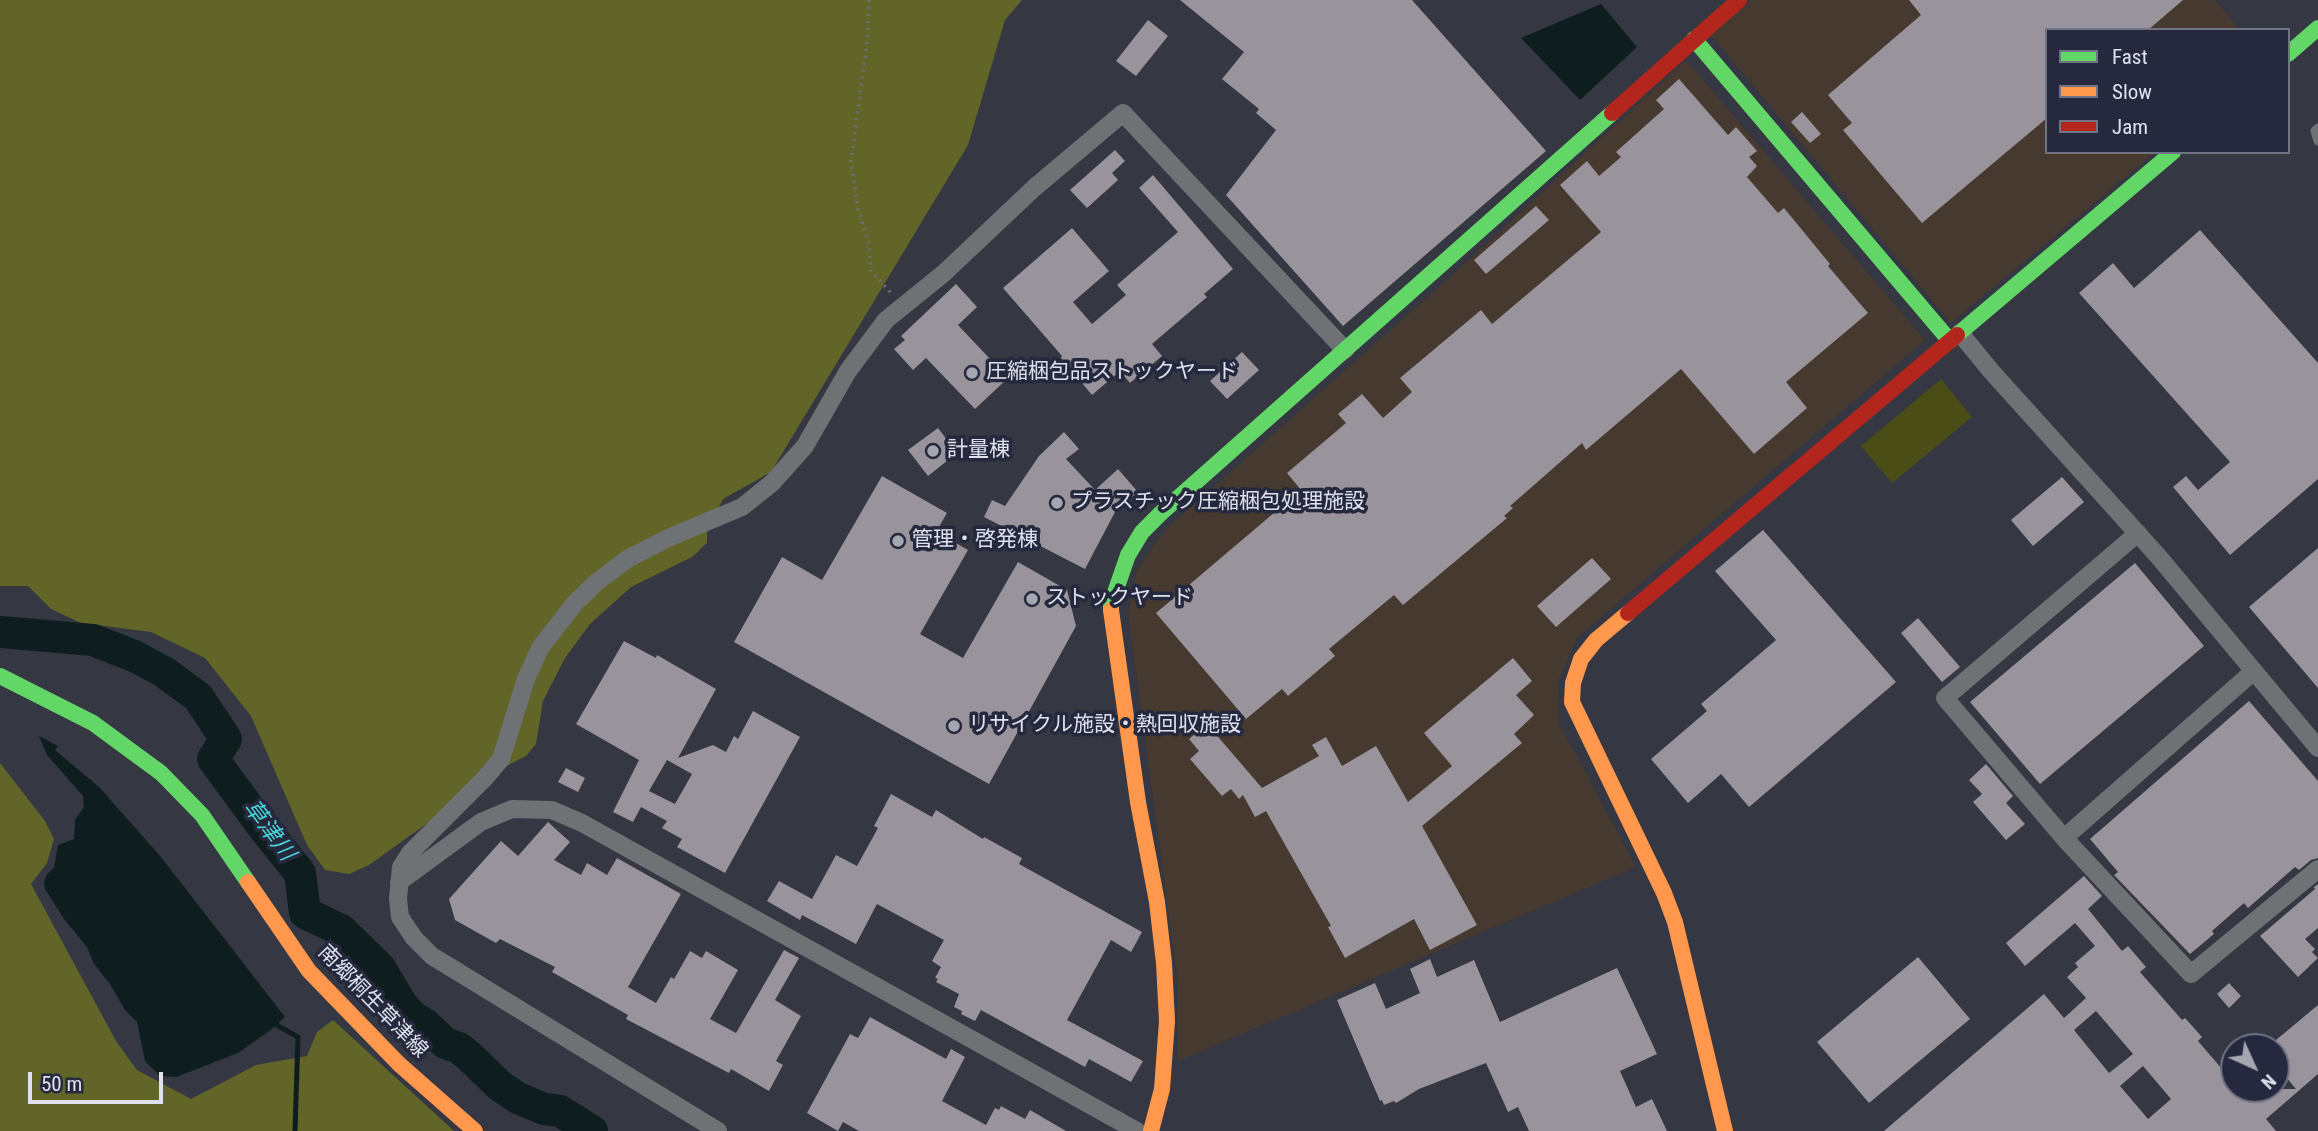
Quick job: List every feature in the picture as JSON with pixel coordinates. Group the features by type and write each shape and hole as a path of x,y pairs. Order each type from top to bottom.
{"street":[{"path":"1151,1131 1162,1089 1167,1021 1164,963 1121,687 1111,604 1128,555 1142,532 1161,513 1739,0"},
{"path":"2290,52 2318,29"},
{"path":"1694,39 1955,337 1991,372 2138,533 2318,748"},
{"path":"718,1131 432,956 414,938 400,917 398,899 401,867 410,853 501,759 526,679 540,648 575,603 598,581 629,558 668,538 742,507 772,483 805,446 848,371 886,320 944,274 1034,188 1123,113 1345,350"},
{"path":"1725,1131 1675,922 1664,892 1572,702 1573,684 1581,659 1596,640 2170,154"},
{"path":"2138,533 1945,698 2064,838 2191,974 2318,869"},
{"path":"2064,838 2254,671"},
{"name":"南郷桐生草津線","path":"0,676 93,723 161,773 202,815 309,971 399,1064 475,1131"},
{"path":"400,882 481,822 512,809 552,810 582,823 1137,1131"}],"lane":[{"path":"2318,128 2315,131 2318,141"}],"path":[{"path":"869,0 867,44 851,161 858,210 869,244 871,271 902,307"}],"shaded area":[{"path":"1750,0 2215,0 2238,28 2045,28 2045,154 2153,154 1951,323 1710,34"},
{"path":"1601,4 1637,47 1580,100 1521,38"},
{"path":"1686,60 1925,340 1577,638 1558,681 1559,723 1636,867 1178,1061 1178,984 1128,612 1136,572 1163,532 1459,269"},
{"path":"1941,379 1972,417 1892,483 1861,446"},
{"path":"39,736 58,746 55,750 99,787 161,857 285,1017 272,1029 238,1053 176,1077 160,1076 145,1061 137,1022 125,1010 94,964 87,947 64,919 45,889 44,882 47,874 54,868 58,845 74,839 75,820 84,807 83,796 47,755"}],"green space":[{"path":"0,0 1022,0 1005,20 968,145 771,472 723,499 707,532 707,543 692,557 631,587 590,624 565,658 543,701 536,744 526,756 510,764 369,865 349,874 325,870 307,845 251,716 205,658 151,632 81,623 51,609 28,586 0,586"},
{"path":"0,763 45,821 54,839 47,863 31,884 116,1041 137,1070 191,1099 256,1065 307,1056 317,1032 333,1020 454,1131 0,1131"}],"building":[{"path":"1180,0 1412,0 1546,151 1343,326 1226,195 1276,130 1256,113 1259,109 1222,79 1244,52"},
{"path":"1909,0 2183,0 2150,28 2045,28 2045,120 1922,223 1843,130 1852,123 1828,95 1921,15"},
{"path":"1148,20 1168,36 1136,76 1116,61"},
{"path":"1679,79 1728,135 1736,127 1757,151 1749,157 1757,166 1747,177 1778,213 1784,208 1868,313 1786,382 1807,408 1754,454 1681,369 1586,450 1582,443 1510,506 1513,508 1504,516 1507,518 1403,605 1394,595 1329,649 1335,656 1288,696 1282,689 1246,719 1156,613 1301,490 1287,473 1346,423 1338,414 1362,394 1383,418 1412,392 1400,378 1481,310 1492,324 1601,232 1560,185 1587,161 1599,176 1621,157 1616,152 1664,109 1656,100"},
{"path":"1802,112 1821,134 1810,143 1791,122"},
{"path":"1115,150 1125,161 1112,173 1118,180 1087,208 1070,190"},
{"path":"1153,175 1233,269 1204,294 1207,297 1152,344 1162,356 1130,383 1120,371 1092,395 1003,288 1072,228 1109,271 1073,302 1092,324 1126,295 1117,285 1178,232 1139,188"},
{"path":"1536,206 1549,220 1486,274 1474,260"},
{"path":"2200,230 2318,363 2318,479 2230,555 2173,487 2186,476 2198,490 2230,462 2079,293 2113,263 2134,288"},
{"path":"956,284 977,307 958,325 1008,378 975,409 926,358 913,370 894,349 905,340 901,336"},
{"path":"1242,352 1259,370 1227,399 1210,381"},
{"name":"計量棟","path":"938,428 957,453 928,476 908,450"},
{"name":"プラスチック圧縮梱包処理施設","path":"1064,432 1079,449 1066,459 1095,490 1118,469 1138,492 1115,512 1085,569 984,517 992,500 1005,506 1039,456"},
{"name":"リサイクル施設・熱回収施設","path":"882,476 947,513 936,532 968,550 920,634 963,658 1018,562 1067,590 1076,626 989,784 734,642 782,557 822,580"},
{"path":"2062,477 2084,502 2033,546 2011,520"},
{"path":"1763,530 1896,682 1749,807 1721,774 1688,803 1651,759 1707,711 1701,704 1776,640 1715,571"},
{"path":"2318,548 2318,688 2249,607"},
{"path":"1592,558 1611,579 1556,627 1537,606"},
{"path":"2135,563 2204,646 2040,784 1970,702"},
{"path":"1918,618 1960,667 1942,682 1901,633"},
{"path":"624,641 656,658 657,655 716,689 678,758 713,745 726,752 734,736 738,739 753,711 800,737 725,873 677,847 682,839 662,828 667,821 641,807 633,822 613,812 639,760 576,724","holes":["667,760 692,774 675,804 649,791"]},
{"path":"1513,658 1532,681 1516,695 1534,715 1514,734 1522,743 1422,826 1477,925 1430,950 1414,919 1345,958 1328,927 1331,926 1266,811 1255,817 1243,795 1239,799 1231,789 1222,796 1190,759 1199,751 1189,739 1207,724 1262,788 1319,756 1312,745 1326,737 1342,766 1376,746 1408,802 1452,766 1424,733"},
{"path":"2249,701 2318,781 2318,858 2299,870 2295,867 2248,908 2244,903 2190,954 2114,875 2118,872 2090,839"},
{"path":"1986,764 2013,796 2006,803 2025,824 2006,840 1973,802 1982,794 1969,780"},
{"path":"566,768 585,778 578,792 558,782"},
{"path":"891,794 932,817 936,810 983,839 984,837 1022,858 1019,864 1142,932 1131,952 1111,940 1067,1020 1143,1061 1131,1082 1089,1059 1085,1067 981,1010 975,1021 961,1014 962,1011 954,1007 959,994 936,982 938,979 935,978 941,967 932,961 944,940 877,904 856,944 802,915 800,920 767,901 779,881 812,899 836,855 857,866 878,828 874,826"},
{"path":"548,822 570,842 554,860 581,875 587,863 607,875 617,858 681,894 628,987 656,1003 690,951 702,958 706,951 738,970 710,1019 736,1033 784,950 799,958 775,1000 801,1016 776,1061 783,1065 769,1091 731,1069 729,1073 626,1019 628,1015 552,972 555,967 500,939 496,943 455,920 449,899 501,841 518,856"},
{"path":"2084,876 2102,896 2088,909 2122,951 2128,946 2146,967 2140,972 2182,1020 2185,1018 2202,1037 2198,1041 2220,1067 2220,1103 2284,1103 2266,1119 2276,1131 1884,1131 2044,994 2064,1018 2086,998 2067,977 2078,967 2075,963 2095,946 2075,923 2025,966 2006,943","holes":["2096,1011 2133,1054 2109,1073 2074,1030","2143,1066 2171,1099 2148,1119 2120,1086"]},
{"path":"2318,884 2318,928 2305,939 2315,949 2312,952 2318,958 2298,977 2260,936"},
{"path":"1918,957 1970,1019 1869,1103 1817,1042"},
{"path":"1430,959 1437,977 1474,960 1500,1022 1617,968 1657,1054 1620,1071 1636,1107 1652,1099 1667,1131 1529,1131 1518,1107 1508,1112 1486,1063 1419,1089 1396,1103 1394,1101 1384,1105 1337,1000 1375,983 1386,1009 1420,993 1410,969"},
{"path":"2229,983 2241,996 2229,1008 2217,994"},
{"path":"2318,1005 2318,1074 2290,1098 2290,1089 2296,1089 2290,1082 2290,1033 2284,1033"},
{"path":"870,1017 946,1059 951,1049 965,1057 942,1101 986,1125 995,1108 999,1110 1001,1106 1025,1119 1030,1110 1066,1131 859,1131 843,1122 838,1131 807,1113 850,1034 858,1038"}],"waterway":[{"name":"草津川","path":"0,632 93,640 134,656 164,672 198,697 226,739 213,759 300,873 305,913 341,930 380,968 402,1005 413,1017 445,1043 459,1048 500,1086 518,1098 544,1109 560,1111 592,1131"},
{"path":"271,1022 298,1037 295,1131"}],"traffic: fast":[{"path":"2290,52 2318,28"},
{"path":"1694,39 1950,341"},
{"path":"1111,610 1128,555 1142,532 1161,513 1612,113"},
{"path":"1957,335 2171,154"},
{"path":"0,676 93,723 161,773 202,815 248,882"}],"traffic: slow":[{"path":"1111,610 1138,802 1157,902 1164,963 1167,1021 1162,1089 1151,1131"},
{"path":"1628,613 1596,640 1581,659 1573,683 1572,702 1664,893 1675,922 1725,1131"},
{"path":"248,882 309,971 399,1064 475,1131"}],"traffic: jam":[{"path":"1612,113 1739,0"},
{"path":"1628,613 1957,335"}],"place":[{"name":"圧縮梱包品ストックヤード","path":"972,373"},
{"name":"計量棟","path":"933,451"},
{"name":"プラスチック圧縮梱包処理施設","path":"1057,503"},
{"name":"管理・啓発棟","path":"898,541"},
{"name":"ストックヤード","path":"1032,599"},
{"name":"リサイクル施設・熱回収施設","path":"954,726"}]}
